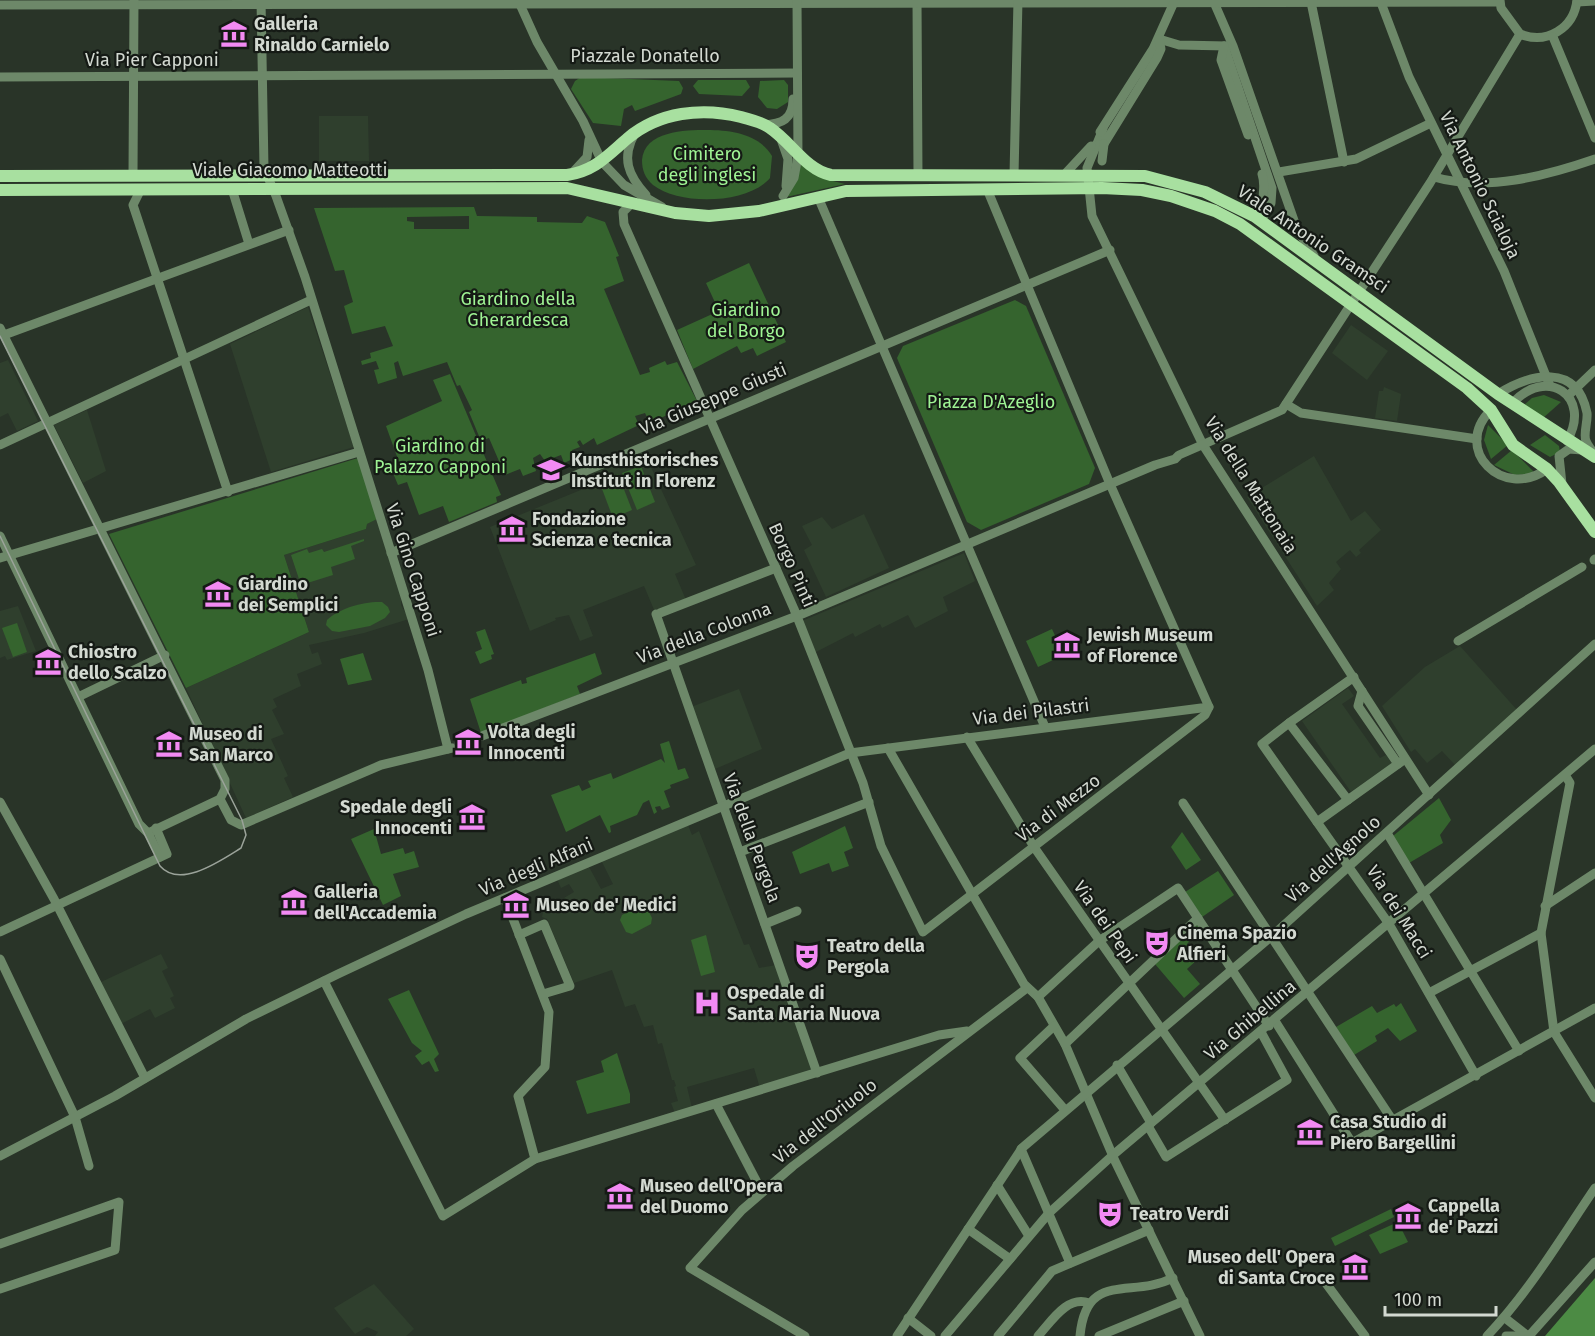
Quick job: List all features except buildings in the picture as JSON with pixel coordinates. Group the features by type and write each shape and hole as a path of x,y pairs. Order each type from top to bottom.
{"main road":[{"path":"602,162 637,131 661,118 692,112 737,116 764,125 798,152"},
{"name":"Viale Antonio Gramsci","path":"798,152 816,168 836,176 1145,176 1174,182 1225,200 1264,216 1319,262 1498,394 1567,441 1595,457"},
{"name":"Viale Giacomo Matteotti","path":"0,176 564,175 577,173 602,162"},
{"name":"Viale Antonio Gramsci","path":"818,197 854,190 1088,188 1150,192 1215,211 1254,233 1467,388 1491,410 1513,445 1547,469"},
{"name":"Viale Giacomo Matteotti","path":"0,190 579,189"},
{"name":"Piazzale Donatello","path":"579,189 631,204 675,213 709,216 773,208 818,197"},
{"path":"1547,469 1595,532"}],"street":[{"path":"917,1 918,175"},
{"path":"1014,175 1018,1"},
{"path":"1064,176 1085,154 1103,129 1159,39 1175,1"},
{"path":"1213,1 1279,172 1297,229 1319,262"},
{"name":"Via Antonio Scialoja","path":"1380,1 1404,66 1504,271 1550,386"},
{"path":"0,5 124,5 134,2 264,4 1499,1 1520,34"},
{"path":"1520,34 1553,37 1561,30 1577,1 1595,1"},
{"path":"132,175 134,2"},
{"path":"519,2 537,42 556,74"},
{"path":"764,125 776,124 790,115 796,73 797,2"},
{"path":"1311,2 1344,162"},
{"name":"Via Gino Capponi","path":"220,799 233,822 238,825 381,765 451,748 289,230 262,159 261,76 264,4"},
{"path":"1477,439 1301,413 1284,407 1361,292 1448,155 1520,34"},
{"path":"1553,37 1595,138"},
{"path":"1159,39 1179,45 1229,46"},
{"path":"1102,161 1104,144 1157,58 1161,49 1159,39"},
{"path":"1229,46 1221,60 1264,180 1261,196 1264,216"},
{"path":"773,208 794,178 798,152 799,85 796,73"},
{"name":"Piazzale Donatello","path":"675,213 624,185 602,162 587,129 556,74 796,73"},
{"name":"Via Pier Capponi","path":"0,77 556,74"},
{"path":"1279,172 1344,162 1365,156 1431,123"},
{"name":"Piazzale Donatello","path":"564,175 577,169 588,157 590,149 587,129"},
{"name":"Via della Mattonaia","path":"1103,129 1094,146 1087,175 1092,216 1203,445 1354,677 1402,762 1429,795"},
{"name":"Piazzale Donatello","path":"637,131 627,154 628,171 632,180 653,202"},
{"path":"779,135 789,166 783,196"},
{"path":"1094,146 1104,144"},
{"path":"1434,177 1462,183 1530,177 1595,159"},
{"path":"141,189 133,205 228,492"},
{"path":"231,189 249,244"},
{"path":"987,189 1110,483 1208,704"},
{"path":"818,197 1045,727"},
{"name":"Borgo Pinti","path":"631,204 622,215 796,615 869,802 881,846 923,932"},
{"path":"148,829 220,799 225,789 225,780 2,331 289,230"},
{"name":"Via Giuseppe Giusti","path":"391,553 1028,285 1108,245"},
{"path":"0,445 311,300"},
{"path":"1572,393 1595,370"},
{"path":"1498,394 1526,378 1546,375 1560,378 1587,413 1586,440 1595,457"},
{"path":"1512,404 1528,389 1550,386 1572,393"},
{"path":"1567,441 1575,418 1572,393"},
{"name":"Via della Colonna","path":"482,736 796,615 1110,483 1175,459 1179,455 1284,407"},
{"path":"1491,410 1479,425 1477,439 1483,461 1500,476 1520,480 1534,477 1547,469"},
{"path":"1562,486 1559,456 1569,449 1582,450"},
{"path":"5,557 359,452"},
{"path":"0,536 5,557 148,829 160,857 0,932"},
{"path":"1458,641 1582,567"},
{"name":"Via della Pergola","path":"776,568 657,614 672,663 817,1073"},
{"name":"Via dell'Agnolo","path":"897,1336 1021,1149 1085,1091 1272,935 1595,644"},
{"path":"78,697 165,656"},
{"path":"1348,800 1289,723 1354,677"},
{"name":"Via dei Pilastri","path":"850,753 1208,704"},
{"name":"Via di Mezzo","path":"923,932 1205,716 1208,704"},
{"name":"Via dei Macci","path":"1289,723 1262,744 1389,924 1476,1076"},
{"name":"Via dei Pepi","path":"967,737 1034,847 1225,1120"},
{"path":"888,748 1027,988 1038,997 1065,1044 1113,1155 1200,1336"},
{"name":"Via Ghibellina","path":"945,1336 1049,1213 1113,1155 1310,992 1595,749"},
{"name":"Via degli Alfani","path":"0,1156 75,1117 241,1022 324,981 506,898 850,753"},
{"path":"1317,822 1402,762"},
{"path":"1565,775 1570,783 1541,933 1554,1032 1595,1098"},
{"path":"0,802 57,905 144,1078"},
{"path":"740,852 869,802"},
{"path":"1183,803 1310,992 1393,1121"},
{"path":"1387,833 1519,1051"},
{"path":"1545,906 1595,873"},
{"path":"1038,997 1099,941 1178,888 1231,969 1272,1023 1352,1143 1595,1008"},
{"path":"506,898 549,1012 546,1062 541,1072 518,1096 535,1159"},
{"path":"765,924 797,911"},
{"path":"1065,1044 1198,918"},
{"path":"519,935 544,924 570,986 543,994"},
{"path":"1429,993 1541,933"},
{"path":"0,959 75,1117 89,1166"},
{"path":"324,981 443,1216 535,1159 939,1035 967,1031"},
{"name":"Via dell'Oriuolo","path":"806,1336 690,1268 762,1192 967,1031 1027,988"},
{"path":"1054,1026 1020,1058 1065,1110"},
{"path":"1117,1065 1166,1158 1287,1080 1261,1032"},
{"path":"716,1104 762,1192"},
{"path":"1021,1149 1070,1263"},
{"path":"997,1185 1029,1236"},
{"path":"1487,1336 1505,1318 1595,1188"},
{"path":"0,1244 118,1202 115,1251 1,1289"},
{"path":"968,1229 1010,1259"},
{"path":"998,1336 1048,1275 1070,1263 1149,1230"},
{"path":"1506,1336 1528,1336 1595,1262"},
{"path":"1080,1336 1083,1315 1089,1303 1103,1293 1117,1288 1146,1288 1173,1278"},
{"path":"1322,1278 1365,1336"},
{"path":"1038,1336 1063,1308 1078,1300 1089,1303"},
{"path":"1099,1336 1184,1301"},
{"path":"908,1318 931,1336"},
{"path":"1505,1318 1528,1336"}],"shaded area":[{"path":"319,116 368,116 369,161 319,161"},
{"path":"308,307 354,447 271,472 230,344"},
{"path":"1351,325 1388,351 1367,380 1332,353"},
{"path":"8,360 38,421 17,431 8,413 0,417 0,363"},
{"path":"1384,387 1401,394 1397,421 1375,418 1379,391 1383,391"},
{"path":"87,410 106,471 83,483 54,425"},
{"path":"643,450 696,565 675,574 686,600 655,612 644,586 583,610 593,636 580,641 569,615 555,618 556,620 530,631 490,527 598,483 594,471"},
{"path":"1314,456 1351,521 1365,511 1381,530 1359,550 1361,553 1356,557 1350,550 1336,562 1341,569 1329,583 1334,590 1317,606 1247,497"},
{"path":"864,514 889,568 826,597 804,550 812,545 802,526 822,517 832,529"},
{"path":"377,519 401,594 401,605 409,619 364,633 309,645 312,654 318,652 322,664 297,674 301,686 273,699 277,707 272,710 284,734 271,739 288,776 284,778 293,797 246,818 186,688 309,632 284,555 366,529 367,524"},
{"path":"964,553 975,581 943,597 948,611 915,628 908,615 882,628 880,624 855,637 853,633 814,653 802,621"},
{"path":"18,606 36,651 7,660 5,656 0,658 0,611"},
{"path":"1460,646 1517,710 1456,766 1442,751 1427,763 1415,749 1411,752 1382,706 1425,667"},
{"path":"1348,688 1354,696 1342,704 1380,758 1386,755 1392,763 1351,792 1302,721"},
{"path":"739,689 762,749 715,769 691,707"},
{"name":"Ospedale di Santa Maria Nuova","path":"688,825 692,835 699,831 744,945 749,944 759,968 776,965 813,1071 760,1088 754,1068 687,1087 692,1108 675,1113 671,1103 678,1101 674,1087 676,1086 672,1080 662,1043 658,1044 653,1025 644,1027 635,1004 625,1007 612,970 574,983 547,919 542,917 544,908 541,900 543,899 547,906 552,903 555,909 566,903 564,898 574,892 569,884 561,888 557,879 588,865 601,889 613,884 601,860"},
{"path":"161,954 168,968 162,971 174,996 170,998 175,1008 155,1018 150,1009 121,1024 101,982"},
{"path":"1595,1278 1595,1336 1545,1336"},
{"path":"374,1284 414,1329 406,1336 375,1336 378,1332 367,1327 355,1334 334,1308"}],"green space":[{"path":"581,77 679,81 683,88 681,94 635,111 632,105 624,109 621,126 593,123 571,89 575,81"},
{"path":"698,80 746,80 750,87 742,96 699,94 693,86"},
{"path":"784,80 788,85 788,102 777,109 767,108 758,97 760,81"},
{"name":"Cimitero degli inglesi","path":"707,130 735,132 760,143 772,156 770,178 760,187 746,193 713,199 696,199 665,192 650,182 644,174 642,160 644,150 650,143 667,134"},
{"path":"800,161 829,180 845,184 786,197"},
{"name":"Giardino della Gherardesca","path":"474,207 477,216 537,217 537,222 582,223 587,216 605,222 619,256 616,257 624,281 604,289 640,375 650,372 649,368 665,361 667,365 677,362 697,401 650,423 645,413 635,416 639,425 597,445 594,438 583,445 580,440 577,442 580,447 572,450 575,458 564,463 561,455 545,461 540,454 533,458 536,471 523,476 520,469 505,475 489,438 481,441 469,412 472,410 460,385 457,386 447,362 403,376 398,361 394,363 397,378 378,384 374,370 379,369 376,361 362,365 361,361 371,358 370,353 393,346 385,326 352,334 344,306 353,302 344,270 335,271 314,208","holes":["469,216 469,229 414,229 414,222 407,221 407,217"]},
{"name":"Giardino del Borgo","path":"749,263 786,342 757,356 753,348 741,353 737,346 693,369 677,330 719,311 706,283"},
{"name":"Piazza D'Azeglio","path":"1015,300 1026,306 1095,468 1089,484 981,530 967,522 897,358 903,346"},
{"name":"Giardino di Palazzo Capponi","path":"450,374 501,495 496,497 497,502 449,522 443,506 419,515 407,482 398,485 390,466 399,462 386,426 442,401 433,380"},
{"path":"1544,395 1561,402 1543,418 1524,405 1532,398"},
{"path":"1488,425 1508,445 1491,459 1484,440"},
{"path":"1545,435 1559,446 1560,452 1550,457 1530,445"},
{"path":"1512,450 1533,471 1532,474 1515,475 1494,465"},
{"name":"Giardino dei Semplici","path":"358,458 377,519 367,524 366,529 284,555 309,632 186,688 109,534"},
{"path":"641,466 655,502 637,510 622,473"},
{"path":"618,474 632,510 613,518 599,481"},
{"path":"364,539 351,546 355,559 331,567 333,575 301,585 291,555 307,549 309,553 322,549 324,552"},
{"path":"382,602 390,612 385,618 370,626 339,632 332,631 326,625 327,620 345,609 360,604"},
{"path":"17,623 27,652 13,657 2,628"},
{"path":"485,629 494,654 491,655 492,659 480,664 475,652 482,649 476,632"},
{"path":"1052,629 1064,655 1038,667 1026,641"},
{"path":"363,653 372,680 348,685 340,659"},
{"path":"595,653 602,674 577,686 580,694 481,733 470,699 521,680 522,684 527,683 526,678"},
{"path":"669,741 678,770 685,768 689,778 670,785 671,788 664,791 670,807 662,810 660,806 655,807 657,812 654,814 649,800 643,803 637,815 610,826 611,832 609,833 600,815 566,832 551,795 579,785 582,791 591,787 588,781 611,773 613,779 661,759 665,763 660,744"},
{"path":"1439,798 1451,820 1440,835 1443,843 1409,863 1393,836"},
{"path":"845,826 853,848 844,852 849,866 832,872 829,863 800,874 792,852"},
{"path":"374,829 381,854 403,848 405,854 414,851 419,867 393,874 401,896 383,905 351,839"},
{"path":"1182,832 1201,860 1186,870 1171,847"},
{"path":"1218,871 1234,895 1202,917 1185,892"},
{"path":"641,905 646,906 652,918 651,924 632,934 626,932 620,920 622,915"},
{"path":"1196,924 1203,932 1195,935 1187,944 1198,959 1187,969 1200,984 1184,998 1155,964"},
{"path":"706,935 715,972 701,976 691,940"},
{"path":"409,990 439,1054 434,1059 439,1071 435,1072 429,1061 422,1065 415,1056 422,1051 412,1043 388,999"},
{"path":"1401,1003 1417,1031 1400,1041 1388,1028 1375,1036 1377,1041 1354,1055 1336,1027 1372,1006 1377,1013"},
{"path":"617,1053 630,1094 630,1103 587,1114 576,1081 604,1072 601,1061"},
{"path":"1391,1209 1394,1217 1335,1246 1331,1238"},
{"path":"1398,1222 1408,1242 1380,1254 1369,1235"}],"tunnel":[{"path":"453,748 482,736"}],"tram line":[{"path":"0,336 242,820 246,835 241,848 189,874 178,875 160,866 0,536"}],"place":[{"name":"Galleria Rinaldo Carnielo","path":"234,34"},
{"name":"Kunsthistorisches Institut in Florenz","path":"551,470"},
{"name":"Fondazione Scienza e tecnica","path":"512,529"},
{"name":"Giardino dei Semplici","path":"218,594"},
{"name":"Jewish Museum of Florence","path":"1067,645"},
{"name":"Chiostro dello Scalzo","path":"48,662"},
{"name":"Volta degli Innocenti","path":"468,742"},
{"name":"Museo di San Marco","path":"169,744"},
{"name":"Spedale degli Innocenti","path":"472,817"},
{"name":"Galleria dell'Accademia","path":"294,902"},
{"name":"Museo de' Medici","path":"516,905"},
{"name":"Cinema Spazio Alfieri","path":"1157,943"},
{"name":"Teatro della Pergola","path":"807,956"},
{"name":"Ospedale di Santa Maria Nuova","path":"707,1003"},
{"name":"Casa Studio di Piero Bargellini","path":"1310,1132"},
{"name":"Museo dell'Opera del Duomo","path":"620,1196"},
{"name":"Teatro Verdi","path":"1110,1214"},
{"name":"Cappella de' Pazzi","path":"1408,1216"},
{"name":"Museo dell' Opera di Santa Croce","path":"1355,1267"}]}
